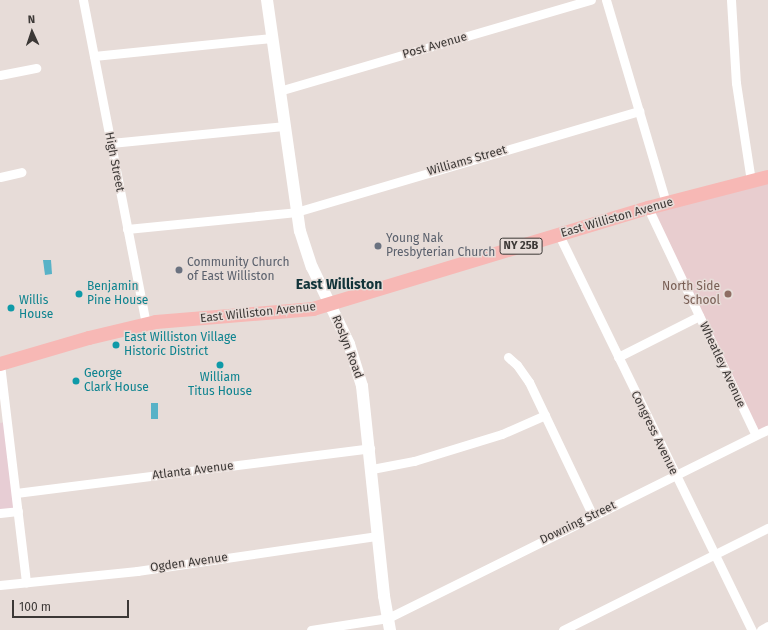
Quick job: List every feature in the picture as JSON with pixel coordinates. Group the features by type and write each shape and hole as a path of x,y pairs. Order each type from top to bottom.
{"main road":[{"name":"Roslyn Road","path":"267,0 283,126 296,212 309,260 330,304 360,378 370,448 377,536 389,624"},
{"name":"East Williston Avenue","path":"0,364 89,338 146,324 297,311 330,304 648,208 768,177"}],"street":[{"name":"High Street","path":"83,0 146,324"},
{"name":"Post Avenue","path":"279,91 591,0"},
{"path":"606,0 666,203"},
{"path":"730,0 736,83 751,181"},
{"path":"94,56 272,38"},
{"path":"0,75 36,68"},
{"name":"Williams Street","path":"127,229 296,212 639,111"},
{"path":"111,143 283,126"},
{"path":"0,177 21,172"},
{"name":"Wheatley Avenue","path":"648,208 756,435"},
{"name":"Congress Avenue","path":"559,234 675,475 752,630"},
{"path":"618,357 699,316"},
{"path":"508,357 524,373 593,516"},
{"path":"0,364 26,582"},
{"path":"372,469 414,461 502,434 545,415"},
{"name":"Downing Street","path":"311,630 389,624 593,516 768,429"},
{"name":"Atlanta Avenue","path":"16,493 370,448"},
{"path":"0,513 18,511"},
{"path":"563,630 768,528"},
{"name":"Ogden Avenue","path":"0,585 137,571 377,536"},
{"path":"760,630 768,626"}],"shaded area":[{"name":"North Side School","path":"768,177 768,429 756,435 648,208"},
{"path":"6,422 16,509 0,511 0,423"}],"water":[{"path":"43,260 51,260 52,274 45,275"},
{"path":"151,403 158,403 158,419 151,419"}],"place":[{"name":"Young Nak Presbyterian Church","path":"378,246"},
{"name":"Community Church of East Williston","path":"179,270"},
{"name":"Benjamin Pine House","path":"79,294"},
{"name":"North Side School","path":"728,294"},
{"name":"Willis House","path":"11,308"},
{"name":"East Williston Village Historic District","path":"116,345"},
{"name":"William Titus House","path":"220,365"},
{"name":"George Clark House","path":"76,381"}],"district":[{"name":"East Williston","path":"339,285"}]}
